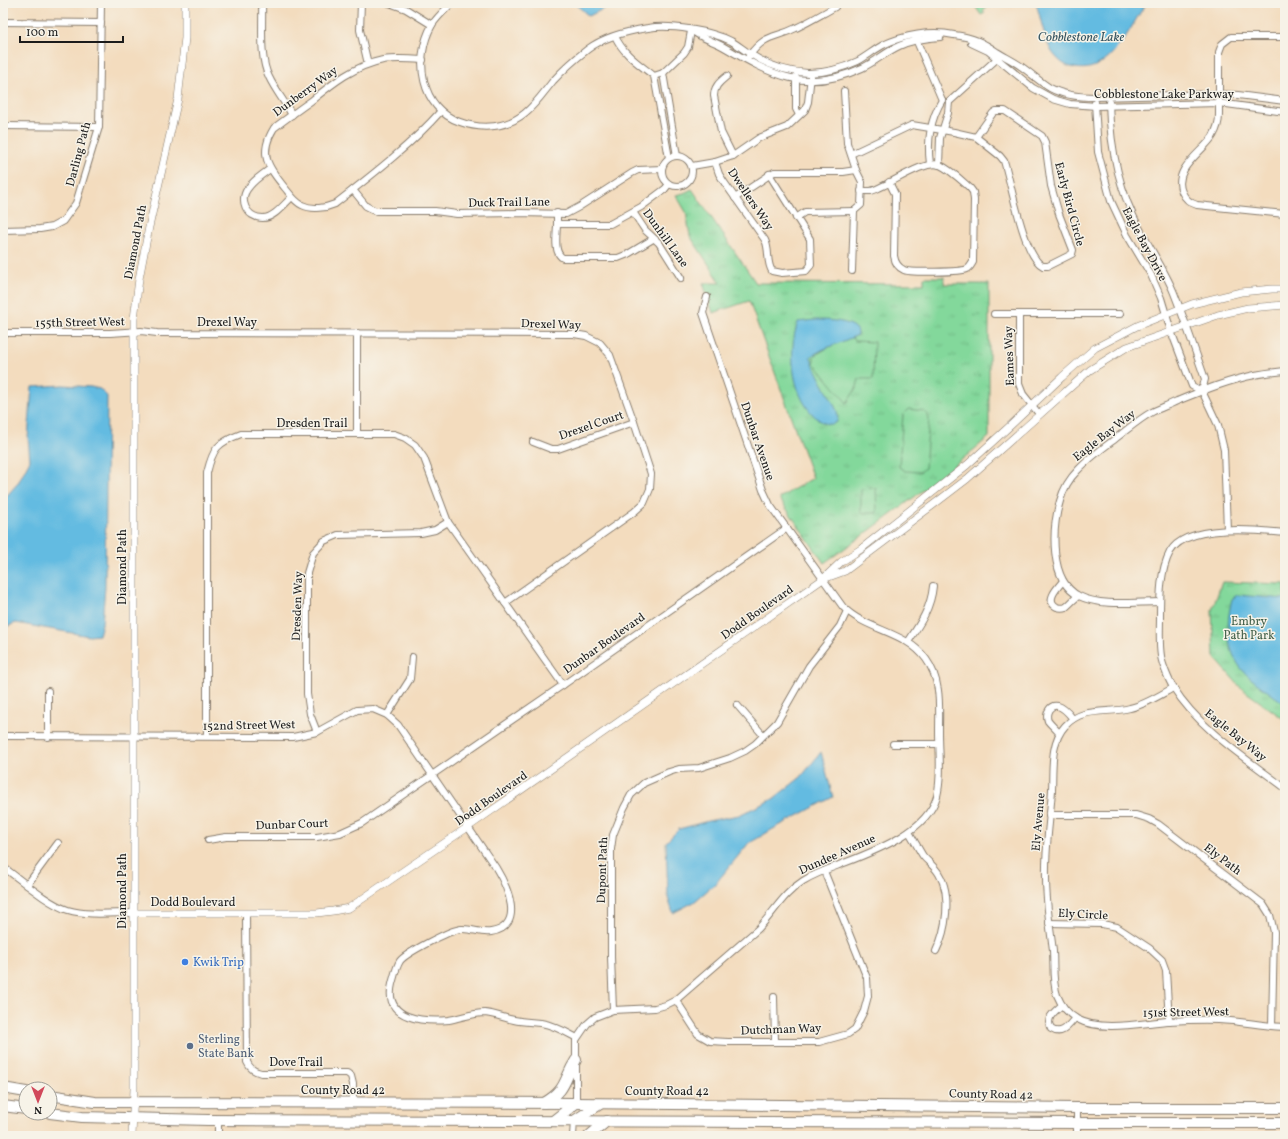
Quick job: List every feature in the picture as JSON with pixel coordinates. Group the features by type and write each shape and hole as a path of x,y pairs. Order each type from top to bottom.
{"highway":[{"path":"544,1103 556,1096 564,1086 576,1060"},
{"path":"3,1088 18,1091"},
{"name":"County Road 42","path":"58,1096 95,1102 576,1103 1077,1108 1285,1108"},
{"path":"553,1121 576,1103"},
{"path":"574,1121 600,1104"},
{"path":"3,1106 18,1108"},
{"path":"58,1113 82,1117 218,1120 1285,1123"},
{"path":"589,1136 607,1121"}],"street":[{"name":"Darling Path","path":"3,230 40,229 52,227 62,221 76,203 99,126 101,3"},
{"name":"Diamond Path","path":"132,1136 133,332 140,271 178,98 185,38 185,3"},
{"path":"262,3 263,56 265,66 269,77 292,114"},
{"path":"361,3 360,30 368,64"},
{"path":"389,3 406,9 432,25"},
{"name":"Cobblestone Lake Parkway","path":"452,3 432,25 426,41 422,60 422,74 427,92 441,111 450,118 472,125 491,126 502,125 510,122 528,110 566,68 589,48 615,36 650,28 668,28 692,31 703,38 770,65 797,72 811,73 840,68 858,61 883,46 942,33 979,41 1000,56 1034,88 1053,99 1070,104 1109,106 1219,103 1285,112"},
{"path":"749,57 761,42 769,37 795,29 835,7"},
{"path":"3,22 101,23"},
{"path":"654,76 663,73 688,47 692,31"},
{"path":"615,36 624,52 654,76 669,158"},
{"path":"1285,37 1231,37 1222,44 1219,52 1219,120 1215,134 1182,174 1180,185 1184,196 1190,202 1201,206 1285,214"},
{"path":"915,38 942,100 934,117 928,142 930,164"},
{"name":"Cobblestone Lake Parkway","path":"749,57 774,73 796,80 811,80 841,75 862,68 898,46 915,38"},
{"path":"939,165 940,138 948,113 949,102 1000,56"},
{"name":"Cobblestone Lake Parkway","path":"1000,56 1023,67 1049,88 1081,97 1219,94 1285,100"},
{"name":"Dunberry Way","path":"422,60 383,60 351,71 336,81 274,128 268,137 265,147 266,158 270,169 292,197 302,205 310,208 328,207 336,204 418,135 441,111"},
{"path":"858,61 862,68"},
{"path":"797,72 796,109 799,115"},
{"path":"663,73 677,156"},
{"path":"692,166 715,162 733,156 763,136 787,127 805,110 808,102 811,73"},
{"path":"727,76 717,85 714,90 714,96 721,132 733,156"},
{"path":"1044,94 1049,88"},
{"path":"796,218 804,212 854,211 861,205 862,182 856,170 847,143 844,91"},
{"name":"Eagle Bay Drive","path":"1095,97 1098,152 1107,190 1116,214 1151,275 1161,298 1171,331 1192,386 1202,391 1218,425 1224,450 1227,530"},
{"name":"Eagle Bay Drive","path":"1109,97 1113,147 1121,184 1140,230 1164,271 1174,294 1205,379 1202,391"},
{"path":"942,100 949,102"},
{"name":"Early Bird Circle","path":"851,154 912,125 976,137 1004,161 1021,229 1037,262 1043,266 1048,266 1072,254 1073,250 1052,191 1048,173 1045,142 1042,136 1005,111 1000,110 996,111 990,116 976,137"},
{"path":"3,126 99,126"},
{"path":"677,156 681,156 688,160 692,166 692,175 688,182 679,186 669,184 663,178 662,169 669,158 677,156"},
{"name":"Dwellers Way","path":"715,162 720,174 735,198 765,240 768,246 770,268 775,272 806,271 811,265 810,239 769,174"},
{"path":"861,191 871,191 889,182 930,164 939,165 961,180 973,192 974,200 973,262 970,267 966,270 905,271 899,267 895,262 894,256 895,194 889,182"},
{"path":"270,169 249,187 245,193 244,201 250,214 263,218 271,216 292,197"},
{"name":"Duck Trail Lane","path":"353,190 366,206 376,211 435,211 457,214 566,214 638,170 662,169"},
{"path":"735,198 774,172 843,172 856,170"},
{"path":"557,224 610,224 633,212 665,189 669,184"},
{"path":"852,271 854,211"},
{"name":"Dunhill Lane","path":"633,212 645,230 659,243 681,278"},
{"path":"557,213 557,252 559,256 569,259 618,258 628,254 653,239"},
{"path":"822,579 841,562 862,549 967,465 1095,348 1137,326 1192,304 1241,292 1285,288"},
{"name":"Dunbar Avenue","path":"707,298 703,313 763,490 770,505 822,579"},
{"path":"822,579 845,571 933,505 967,479 1090,370 1127,348 1218,315 1248,308 1285,305"},
{"name":"Eames Way","path":"994,314 1120,314"},
{"name":"Eames Way","path":"1019,314 1018,379 1023,394 1039,414"},
{"name":"155th Street West","path":"3,333 157,333"},
{"name":"Drexel Way","path":"157,333 566,334 586,336 600,343 610,355 634,422 651,474 650,489 644,503 634,512 505,603"},
{"path":"357,333 357,433"},
{"name":"Eagle Bay Way","path":"1160,602 1092,601 1078,596 1070,590 1063,581 1056,562 1055,541 1060,501 1067,484 1078,470 1100,450 1152,412 1202,391 1255,375 1285,371"},
{"name":"Drexel Court","path":"533,442 551,450 634,422"},
{"name":"Dresden Trail","path":"206,736 207,473 211,456 224,441 241,434 394,434 405,438 415,445 424,458 448,522 563,685"},
{"name":"Dresden Way","path":"316,732 310,714 307,694 307,573 313,553 324,541 338,535 421,534 435,530 448,522"},
{"name":"Dunbar Boulevard","path":"433,776 787,528"},
{"name":"Eagle Bay Way","path":"1285,533 1254,530 1227,530 1196,534 1183,540 1171,550 1164,567 1160,602 1161,656 1174,688 1192,712 1221,739 1285,788"},
{"name":"Dundee Avenue","path":"577,1038 587,1024 595,1017 613,1010 655,1008 676,1000 758,929 767,920 782,898 793,888 805,880 879,848 909,832 927,816 936,800 939,787 939,692 936,679 927,660 908,642 863,622 847,611 822,579"},
{"name":"Dodd Boulevard","path":"133,913 317,913 333,912 349,908 468,827 822,579"},
{"path":"1063,581 1054,591 1052,596 1051,601 1054,606 1059,608 1066,607 1078,596"},
{"path":"908,642 927,612 933,586"},
{"name":"Dupont Path","path":"613,1010 611,957 611,849 613,835 624,808 632,795 644,783 669,772 679,769 699,768 730,758 745,751 777,722 809,666 840,626 847,611"},
{"path":"387,715 410,679 412,657"},
{"path":"1073,719 1064,708 1052,706 1048,710 1048,721 1059,733 1065,725 1084,713 1097,710 1118,710 1131,708 1174,688"},
{"path":"48,691 48,737"},
{"path":"737,705 763,735"},
{"name":"152nd Street West","path":"3,736 293,737 316,732 357,710 372,709 387,715 398,725 502,878 512,909 508,922 498,931 485,933 469,929 456,930 402,959 397,967 391,990 394,1005 399,1012 410,1018 451,1020 475,1014 486,1014 553,1026 577,1038"},
{"name":"Ely Avenue","path":"1059,733 1053,761 1046,877 1054,984 1062,1005 1075,1018 1088,1024"},
{"path":"893,744 939,744"},
{"name":"Dunbar Court","path":"208,840 226,837 317,837 340,833 362,823 433,776"},
{"name":"Ely Path","path":"1049,815 1136,815 1150,818 1263,904 1270,915 1274,932 1272,1026"},
{"path":"909,832 924,856 938,872 945,886 945,927 936,951"},
{"path":"27,885 58,843"},
{"path":"3,867 49,901 67,910 87,913 133,913"},
{"name":"Dutchman Way","path":"676,1000 698,1034 710,1041 819,1042 848,1034 855,1029 864,1011 868,996 867,978 824,871"},
{"name":"Dove Trail","path":"246,913 248,1066 255,1072 261,1073 347,1073 351,1076 353,1084 353,1102"},
{"name":"Ely Circle","path":"1049,923 1102,924 1117,927 1149,948 1162,960 1166,971 1169,1021"},
{"path":"774,997 775,1041"},
{"path":"1062,1005 1050,1016 1049,1020 1051,1029 1059,1032 1064,1030 1075,1018"},
{"name":"151st Street West","path":"1088,1024 1113,1025 1169,1021 1219,1020 1285,1027"},
{"path":"576,1103 577,1038"},
{"path":"1077,1108 1077,1136"},
{"path":"218,1120 218,1136"},
{"path":"573,1136 574,1121"}],"green space":[{"path":"973,3 992,3 983,10 985,13 981,15"},
{"path":"692,189 756,283 924,284 924,277 944,277 944,284 989,284 989,437 908,502 824,563 779,498 813,478 749,301 713,313 703,283 721,283 690,236 686,212 676,195"},
{"path":"850,334 854,341 874,342 873,379 859,379 857,387 847,403 814,363 814,356"},
{"path":"908,409 924,411 929,418 925,468 920,472 905,471 899,467 903,415"},
{"path":"876,488 877,513 861,513 861,489"},
{"name":"Embry Path Park","path":"1222,582 1285,584 1285,720 1242,689 1214,657 1212,610"}],"water":[{"path":"574,3 624,3 607,7 589,16"},
{"name":"Cobblestone Lake","path":"1036,3 1147,3 1124,39 1107,58 1095,66 1080,69 1065,65 1052,52 1045,35"},
{"path":"815,320 841,322 854,326 858,335 811,356 814,366 837,411 837,422 832,424 819,420 810,411 803,400 794,375 793,347 798,322"},
{"path":"63,385 100,389 107,396 105,587 102,624 99,635 89,636 16,623 3,628 3,500 18,483 30,460 28,438 32,387"},
{"name":"Embry Path Park","path":"1237,595 1285,599 1285,704 1248,676 1235,659 1231,650 1228,620 1232,599"},
{"path":"821,752 833,797 748,844 716,883 694,902 673,913 668,898 666,842 679,829 708,821 739,815 773,799 801,777"}],"place":[{"name":"Kwik Trip","path":"185,962"},
{"name":"Sterling State Bank","path":"190,1046"}]}
